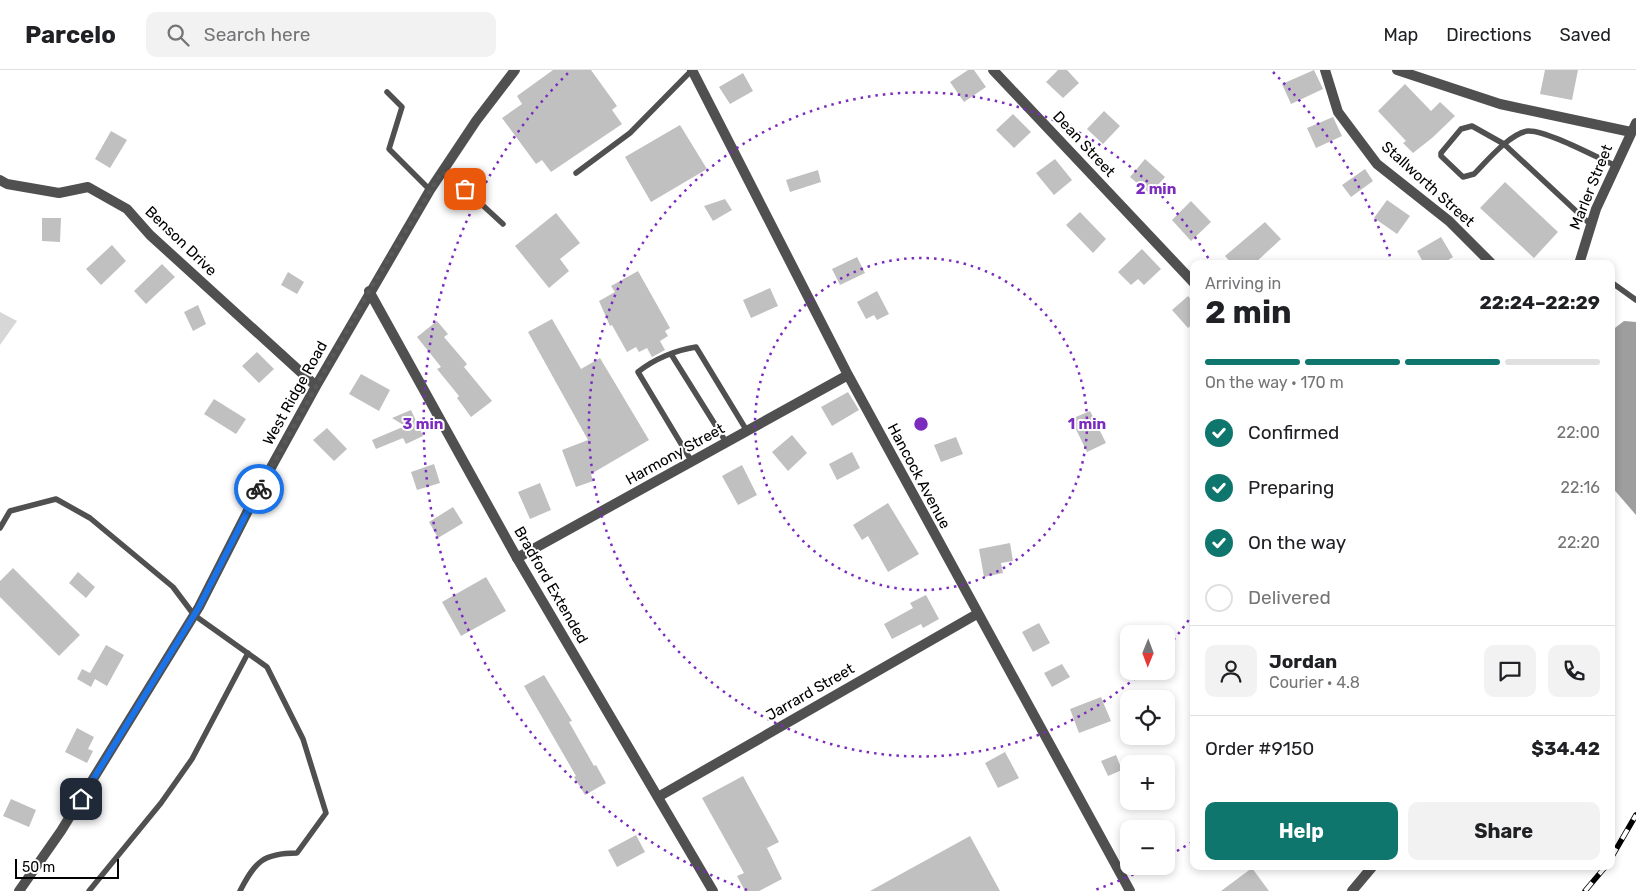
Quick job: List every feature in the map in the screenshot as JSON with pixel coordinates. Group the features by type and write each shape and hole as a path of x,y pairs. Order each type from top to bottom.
{"street":[{"name":"West Ridge Road","path":"18,891 61,831 194,616 316,386 369,291 430,190 476,121 515,70"},
{"name":"Hancock Avenue","path":"692,70 848,375 1130,891"},
{"name":"Dean Street","path":"993,70 1190,279"},
{"name":"Stallworth Street","path":"1325,70 1338,112 1378,164 1449,221 1488,260"},
{"path":"1397,70 1500,104 1633,128"},
{"name":"Marler Street","path":"1582,260 1590,224 1614,166 1633,128"},
{"name":"Benson Drive","path":"0,180 7,184 59,193 88,187 127,209 150,234 316,386"},
{"name":"Bradford Extended","path":"369,291 517,558 713,891"},
{"name":"Harmony Street","path":"517,558 848,375"},
{"name":"Jarrard Street","path":"658,797 977,614"},
{"path":"1352,891 1370,870"}],"lane":[{"path":"576,173 630,133 692,70"},
{"path":"387,92 402,106 389,149 430,190"},
{"path":"1590,224 1504,144 1472,126 1461,129 1441,152 1442,156 1463,177 1468,177 1474,174 1504,144 1527,131 1540,132 1614,166"},
{"path":"442,172 465,189 503,224"},
{"path":"1615,285 1636,300"},
{"path":"692,462 638,372 646,366 682,349 696,347 746,431"},
{"path":"671,354 726,442"},
{"path":"0,528 10,511 56,499 90,518 166,581 194,616 267,667 303,739 326,814 297,853 285,853 263,858 249,875 240,891"},
{"path":"90,891 161,804 192,759 248,654"}],"shaded area":[{"path":"0,312 17,321 0,345"},
{"path":"1624,321 1636,322 1636,515 1615,491 1615,328"}],"building":[{"path":"553,70 591,70 617,106 612,110 622,124 551,172 542,160 536,164 502,118 522,104 517,96"},
{"path":"968,70 974,70 986,87 964,102 950,82"},
{"path":"1058,70 1067,70 1079,83 1063,98 1046,82"},
{"path":"1314,70 1323,89 1291,104 1282,84"},
{"path":"1545,70 1578,70 1572,100 1540,94"},
{"path":"743,73 753,91 730,104 719,87"},
{"path":"1405,84 1431,111 1440,102 1455,116 1413,153 1403,143 1406,141 1378,111"},
{"path":"1104,111 1120,126 1103,144 1087,129"},
{"path":"1013,114 1031,132 1014,148 996,130"},
{"path":"1333,117 1342,136 1316,148 1307,128"},
{"path":"680,125 707,169 651,202 625,157"},
{"path":"111,131 127,140 110,168 95,159"},
{"path":"1055,159 1072,180 1054,195 1036,173"},
{"path":"1145,159 1165,177 1150,194 1130,177"},
{"path":"1365,169 1373,181 1351,197 1342,185"},
{"path":"818,170 821,182 790,192 786,180"},
{"path":"1505,182 1558,232 1534,258 1480,208"},
{"path":"725,199 732,210 713,221 704,206"},
{"path":"1387,200 1410,216 1397,234 1374,218"},
{"path":"1191,201 1211,222 1191,241 1172,220"},
{"path":"1080,212 1106,239 1093,253 1066,225"},
{"path":"556,213 580,243 560,259 569,271 549,288 515,246"},
{"path":"42,218 61,218 60,242 42,241"},
{"path":"1265,222 1281,239 1258,260 1228,260 1225,256"},
{"path":"1441,237 1453,257 1448,260 1422,260 1417,251"},
{"path":"112,245 126,261 101,285 86,269"},
{"path":"1142,249 1161,269 1144,285 1138,279 1131,285 1118,272"},
{"path":"857,257 865,273 840,285 832,269"},
{"path":"162,264 175,277 146,304 134,291"},
{"path":"638,271 670,328 665,331 668,336 660,341 665,350 652,357 647,348 639,352 636,347 627,352 612,325 610,326 599,301 615,292 611,286"},
{"path":"288,272 304,282 297,294 281,285"},
{"path":"770,288 778,306 751,318 743,300"},
{"path":"877,291 889,314 877,320 874,315 866,319 857,302"},
{"path":"1188,296 1190,298 1190,326 1188,328 1172,310"},
{"path":"198,305 206,324 193,331 184,312"},
{"path":"552,319 581,369 600,358 649,440 591,474 593,481 576,487 562,450 588,440 528,332"},
{"path":"437,321 448,334 444,337 467,364 464,367 492,401 471,417 457,398 459,396 437,369 441,367 417,337"},
{"path":"257,352 274,369 259,383 242,366"},
{"path":"361,374 390,390 379,411 349,394"},
{"path":"848,392 859,410 832,426 821,407"},
{"path":"214,399 246,419 236,434 204,414"},
{"path":"411,410 423,436 406,444 403,438 376,449 372,440 405,426 392,418"},
{"path":"1090,411 1106,443 1087,452 1071,419"},
{"path":"327,428 347,449 334,461 313,440"},
{"path":"792,435 807,453 788,471 772,452"},
{"path":"956,437 963,454 941,462 934,445"},
{"path":"852,452 860,468 837,480 829,464"},
{"path":"434,464 440,483 417,490 411,472"},
{"path":"742,465 757,495 738,505 722,476"},
{"path":"540,483 551,510 530,519 518,492"},
{"path":"888,503 919,554 888,572 868,536 862,540 853,525"},
{"path":"453,507 463,523 438,538 429,522"},
{"path":"1010,543 1013,561 1001,563 1003,573 984,577 979,549"},
{"path":"13,568 80,635 59,656 0,597 0,581"},
{"path":"78,572 95,587 86,598 69,583"},
{"path":"486,577 506,611 461,636 442,602"},
{"path":"926,595 939,619 923,628 921,624 892,639 884,624 913,608 910,603"},
{"path":"1039,623 1050,643 1033,652 1022,632"},
{"path":"106,645 124,655 107,686 95,679 91,687 77,679 82,669 90,673"},
{"path":"1062,664 1070,677 1052,687 1044,673"},
{"path":"544,675 572,721 569,722 594,766 596,765 606,783 585,795 524,686"},
{"path":"1101,697 1111,721 1079,733 1070,709"},
{"path":"77,728 94,737 88,749 93,751 87,763 65,752"},
{"path":"1005,752 1019,778 998,788 985,763"},
{"path":"1116,755 1120,771 1108,776 1101,761"},
{"path":"743,776 779,842 767,848 782,879 759,891 745,891 737,876 744,873 702,798"},
{"path":"11,799 36,810 29,827 3,816"},
{"path":"636,835 645,852 617,867 608,850"},
{"path":"970,836 1000,891 870,891"},
{"path":"1249,870 1253,870 1269,891 1221,891"}],"railway":[{"path":"1615,851 1636,815"},
{"path":"1585,891 1603,870"}],"way so far":[{"path":"259,489 369,291 442,172 465,189"}],"route":[{"path":"81,799 199,607 259,489"}]}
